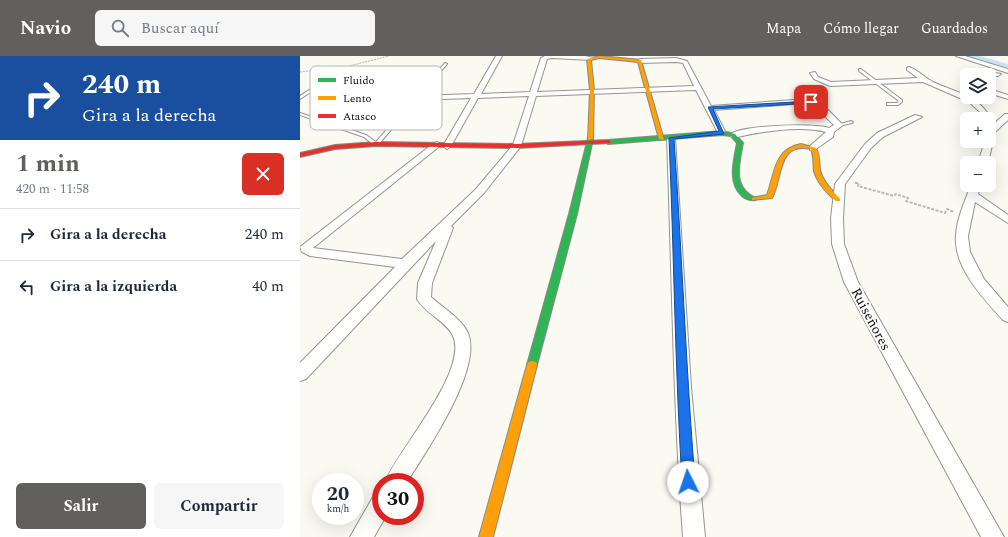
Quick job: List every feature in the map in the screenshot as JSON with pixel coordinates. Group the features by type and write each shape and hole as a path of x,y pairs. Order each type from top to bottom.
{"street":[{"path":"406,264 310,252 306,249 306,247 442,146 475,96 498,56"},
{"path":"300,374 406,264 449,224 480,191 517,146 544,58 552,56 640,61 683,61 710,108 722,133"},
{"path":"959,56 1008,71"},
{"path":"486,537 573,214 590,144 592,90 589,59 591,58"},
{"path":"640,61 647,89 667,139 680,289 680,362 688,482 694,537"},
{"path":"908,69 925,80 972,100 981,106 984,112"},
{"path":"813,73 816,78 830,84 925,80"},
{"path":"996,75 1008,77"},
{"path":"442,97 592,90 699,88"},
{"path":"996,94 1008,97"},
{"path":"710,108 808,101 820,107 839,125 830,131 830,135 813,148"},
{"name":"Ruiseñores","path":"918,116 880,135 868,146 842,180 838,200 838,244 851,282 883,342 993,537"},
{"path":"996,124 1008,116"},
{"path":"300,155 335,147 376,144 442,146 590,144 667,139 722,133 733,135 745,132 792,128 819,128 830,131"},
{"path":"733,135 740,143 736,185 738,192 746,199 758,200 770,197 774,189 778,160 786,152 800,145 813,148 817,154 815,167 819,178 825,188 838,200"},
{"path":"973,192 966,216 962,241 969,266 1003,306 1008,316"},
{"path":"976,192 1008,220"},
{"path":"401,473 451,393 464,354 461,334 424,299 425,283 449,224"},
{"path":"361,537 372,519"}],"lane":[{"path":"442,68 446,64"},
{"path":"860,70 901,101 898,104 888,104"},
{"path":"300,98 310,91"},
{"path":"300,114 310,118"},
{"path":"839,125 851,122"},
{"path":"346,130 365,136 376,144 388,130"}],"path":[{"path":"349,66 389,56"},
{"path":"300,72 310,71"},
{"path":"842,180 854,184 856,182 859,183 858,186 894,196 896,194 908,198 906,201 945,213 947,210 966,216"}],"waterway":[{"path":"969,56 1008,68"}],"traffic: fast":[{"path":"608,142 722,133 733,135 740,143 736,168 737,184 740,191 746,196 754,199"},
{"path":"532,365 573,214 590,139"}],"traffic: slow":[{"path":"590,139 592,90 589,59 599,57 640,61 662,139"},
{"path":"754,199 770,197 781,160 786,152 793,147 801,145 813,148 816,156 818,174 825,186 838,200"},
{"path":"486,537 532,365"}],"traffic: jam":[{"path":"300,155 335,147 376,144 517,146 608,142"}],"route":[{"path":"688,482 680,362 680,289 671,138 722,133 710,108 800,101 811,102"}]}
